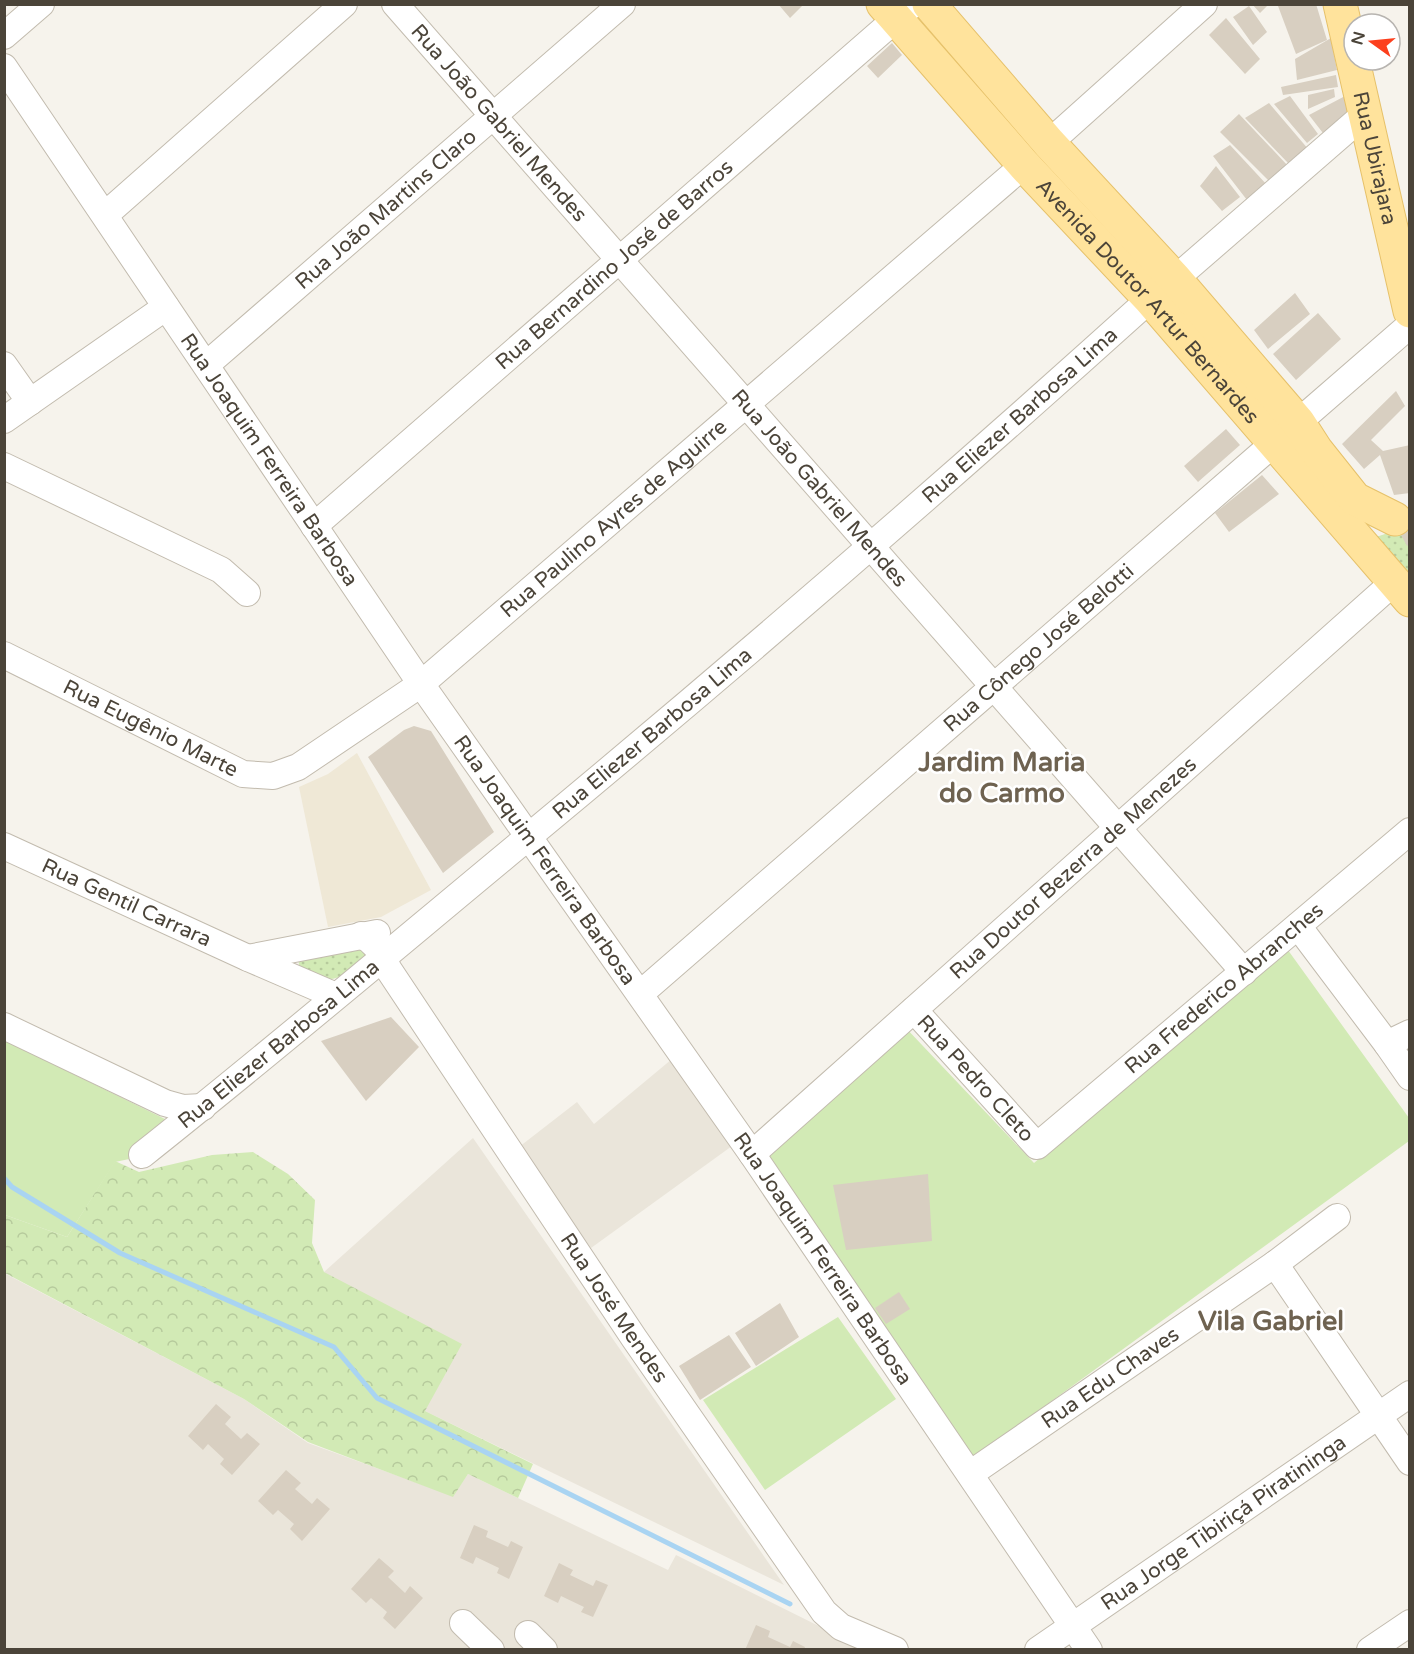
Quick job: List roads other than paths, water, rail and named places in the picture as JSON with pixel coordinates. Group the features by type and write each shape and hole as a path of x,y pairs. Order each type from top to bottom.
{"main road":[{"name":"Avenida Doutor Artur Bernardes","path":"929,4 1048,143 1162,289 1274,443 1402,591"},
{"name":"Rua Ubirajara","path":"1340,4 1410,311"},
{"name":"Avenida Doutor Artur Bernardes","path":"897,10 1024,165 1162,289 1298,422 1316,450 1355,499 1402,517"},
{"path":"1354,536 1402,517"}],"street":[{"path":"4,36 41,4"},
{"path":"105,215 344,4"},
{"name":"Rua João Gabriel Mendes","path":"395,4 1244,972"},
{"name":"Rua João Martins Claro","path":"206,364 622,4"},
{"path":"1048,143 1204,4"},
{"name":"Rua Bernardino José de Barros","path":"314,526 619,260 897,10"},
{"name":"Rua Joaquim Ferreira Barbosa","path":"4,67 421,684 752,1154 1089,1650"},
{"name":"Rua Eliezer Barbosa Lima","path":"142,1155 383,958 871,547 1162,289 1365,114"},
{"name":"Rua Paulino Ayres de Aguirre","path":"421,684 1024,165"},
{"path":"4,420 166,307"},
{"name":"Rua Cônego José Belotti","path":"640,994 1410,325"},
{"path":"4,365 30,402"},
{"path":"4,466 221,570 247,593"},
{"name":"Rua Doutor Bezerra de Menezes","path":"752,1154 1118,829 1402,591"},
{"name":"Rua Eugênio Marte","path":"4,655 243,774 273,776 298,767 421,684"},
{"name":"Rua Frederico Abranches","path":"1037,1146 1410,831"},
{"name":"Rua Gentil Carrara","path":"4,846 336,996"},
{"path":"248,958 423,924"},
{"path":"1298,926 1398,1039 1408,1073"},
{"name":"Rua José Mendes","path":"361,935 376,945 634,1338 824,1612 841,1626 895,1650"},
{"name":"Rua Gentil Carrara","path":"248,958 309,1004 313,1015"},
{"name":"Rua Pedro Cleto","path":"914,1011 1037,1146"},
{"path":"4,1026 165,1103 183,1108 202,1107"},
{"name":"Rua Edu Chaves","path":"970,1474 1275,1264 1337,1217"},
{"path":"1275,1264 1410,1462"},
{"name":"Rua Jorge Tibiriçá Piratininga","path":"1038,1650 1410,1394"},
{"path":"463,1623 491,1650"},
{"path":"1370,1650 1410,1623"}],"waterway":[{"path":"4,1178 12,1187 120,1253 334,1347 377,1398 790,1604"}],"district":[{"name":"Jardim Maria do Carmo","path":"1002,778"},
{"name":"Vila Gabriel","path":"1271,1321"}]}
